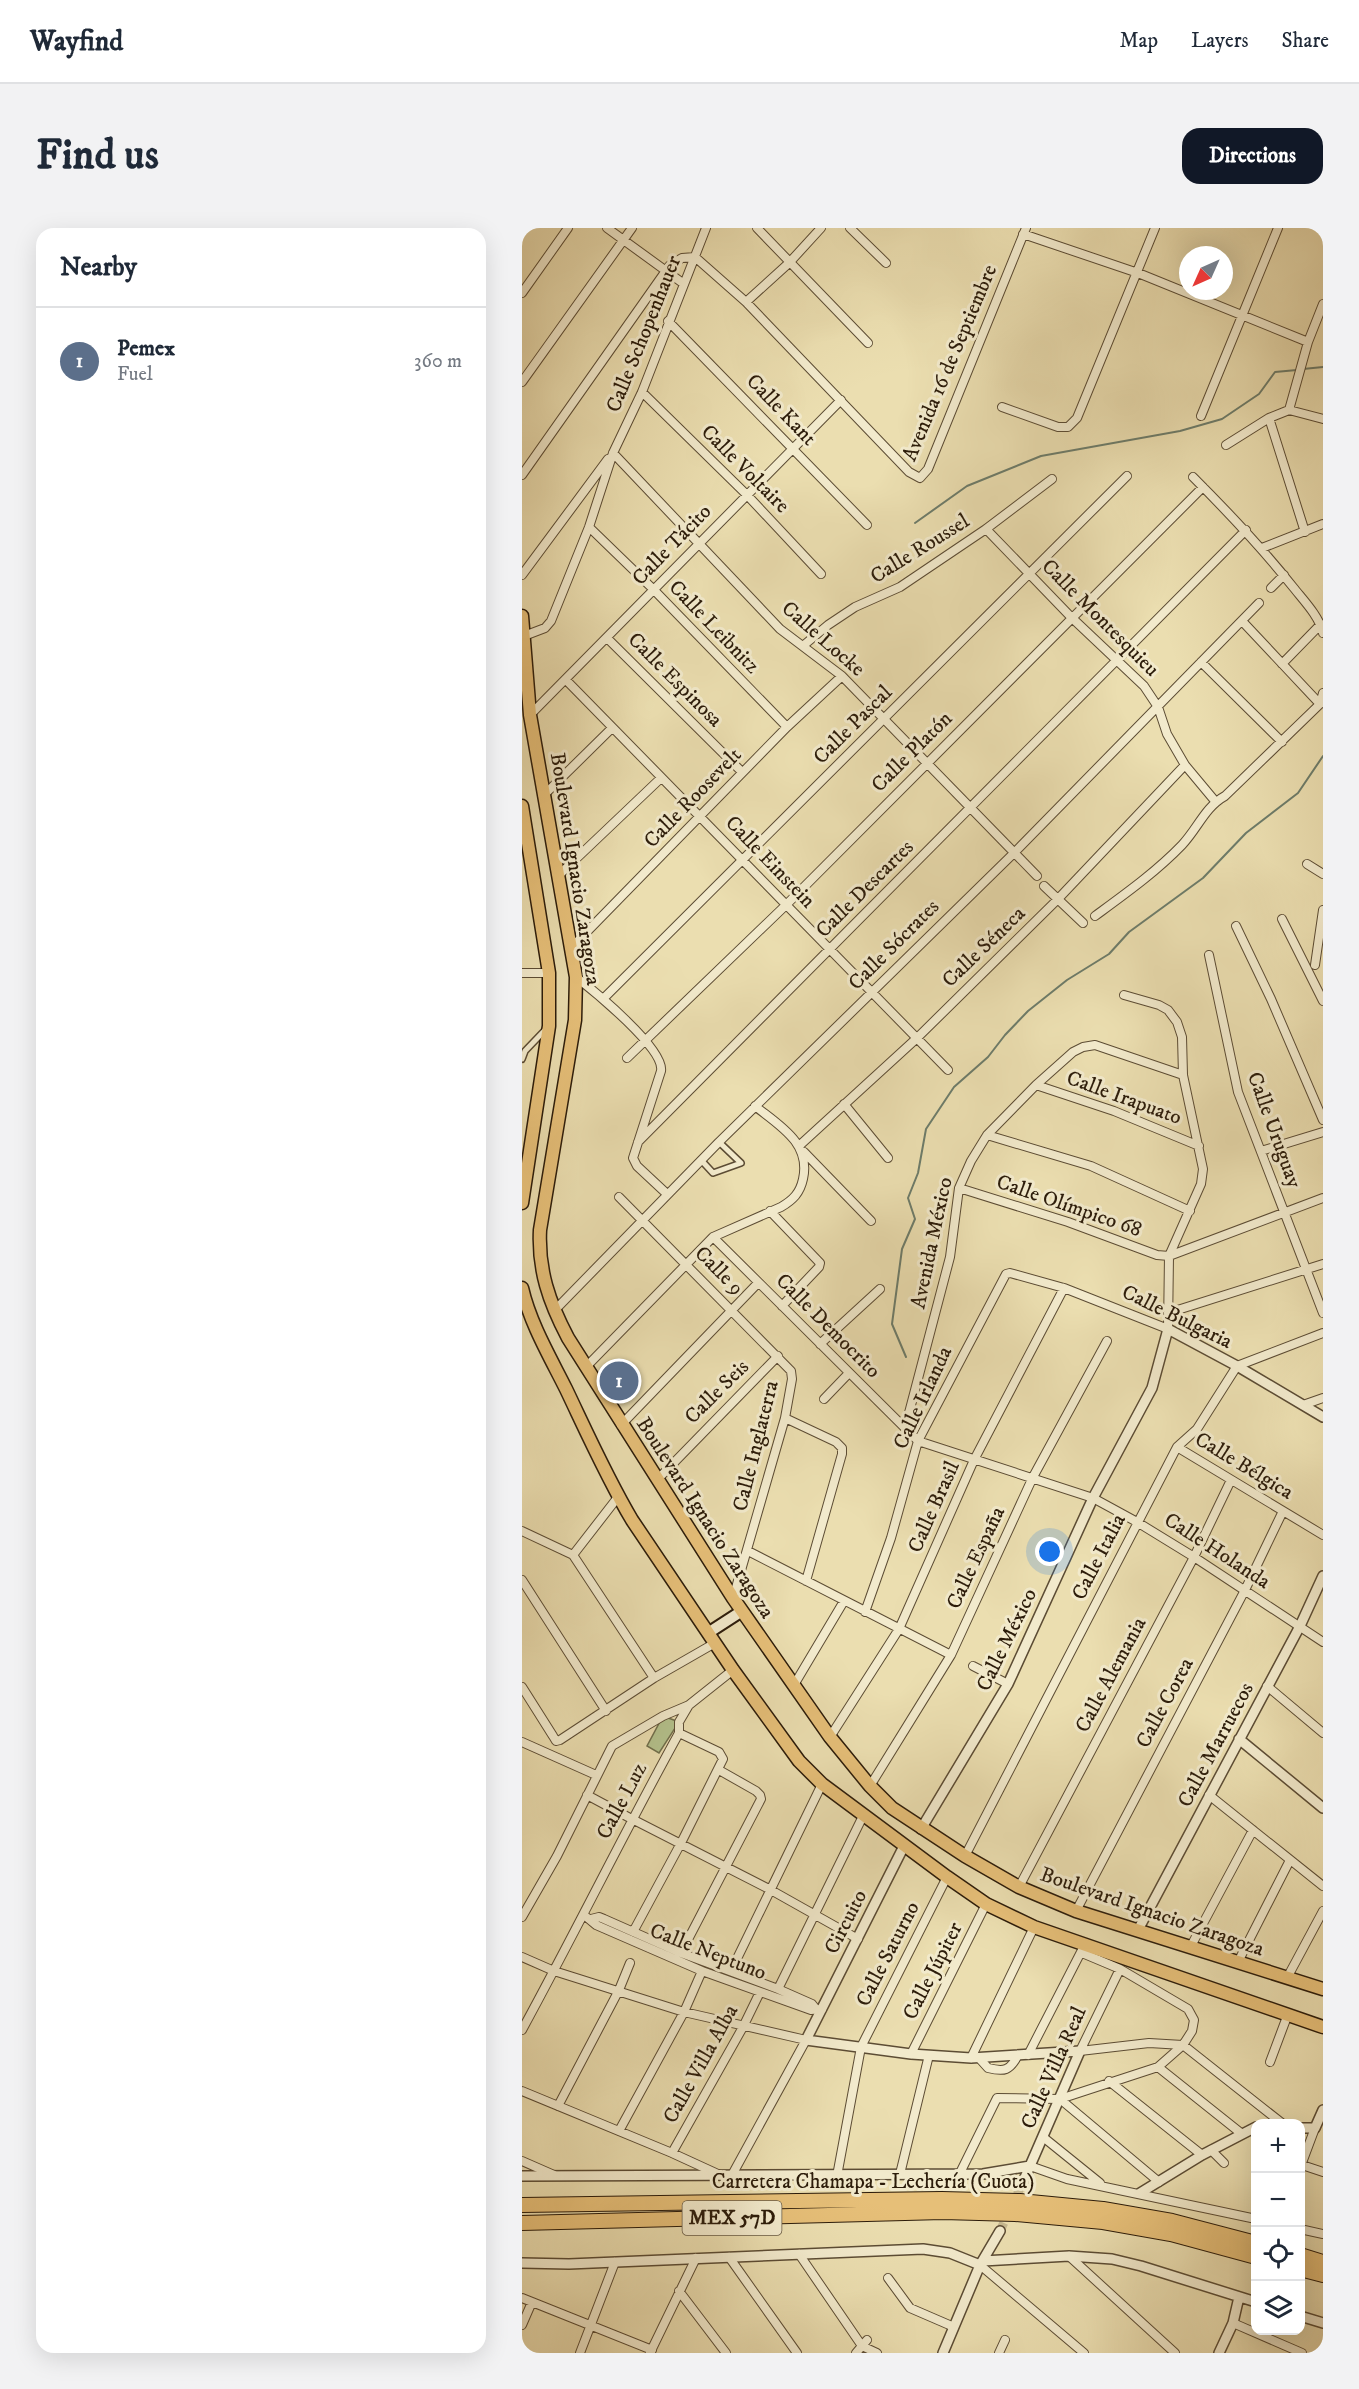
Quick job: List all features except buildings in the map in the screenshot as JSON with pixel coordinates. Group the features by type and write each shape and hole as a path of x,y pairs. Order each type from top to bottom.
{"highway":[{"name":"Carretera Chamapa - Lechería (Cuota)","path":"522,2205 942,2199 1020,2201 1103,2210 1172,2221 1251,2242"},
{"name":"Carretera Chamapa - Lechería (Cuota)","path":"522,2223 943,2212 1015,2214 1103,2222 1171,2234 1251,2256"},
{"path":"1305,2257 1323,2262"},
{"path":"1305,2270 1323,2275"}],"main road":[{"name":"Boulevard Ignacio Zaragoza","path":"522,616 526,718 559,875 576,977 574,1020 540,1230 539,1251 541,1268 554,1311 586,1367 742,1611 830,1737 870,1786 892,1808 921,1829 1019,1887 1076,1911 1323,1989"},
{"name":"Boulevard Ignacio Zaragoza","path":"522,806 549,973 549,1026 522,1199"},
{"path":"522,1288 525,1300 552,1359 618,1497 733,1670 799,1761 822,1784 904,1846 987,1904 1034,1927 1083,1948 1323,2027"},
{"path":"712,1638 742,1611"}],"street":[{"path":"522,292 568,228"},
{"path":"606,228 684,284"},
{"path":"522,382 632,228"},
{"name":"Calle Schopenhauer","path":"613,453 642,392 706,228"},
{"path":"757,228 868,344"},
{"path":"746,302 789,263 821,228"},
{"path":"850,228 886,263"},
{"path":"1002,407 1058,427 1068,427 1077,418 1155,228"},
{"path":"1201,416 1278,228"},
{"path":"1024,231 1138,273 1308,342"},
{"name":"Avenida 16 de Septiembre","path":"841,400 909,472 920,478 928,469 1024,231"},
{"path":"522,475 666,271 676,261 695,257 746,302 841,400"},
{"path":"1289,410 1308,342 1323,304"},
{"name":"Calle Kant","path":"668,321 867,525"},
{"name":"Calle Voltaire","path":"642,392 747,495 822,574"},
{"name":"Calle Tácito","path":"526,718 841,400"},
{"path":"1227,445 1269,418 1289,410 1323,419"},
{"path":"1269,418 1305,532"},
{"path":"524,636 545,628 551,621 589,527 613,453"},
{"path":"522,575 613,453"},
{"name":"Calle Locke","path":"613,453 780,629 842,676 1037,876"},
{"name":"Calle Pascal","path":"603,999 1127,476"},
{"path":"1193,477 1262,548 1321,624 1323,633"},
{"name":"Calle Roussel","path":"804,645 855,607 900,587 986,529 1052,479"},
{"name":"Calle Platón","path":"627,1058 786,905 1203,487"},
{"path":"1262,548 1323,524"},
{"name":"Calle Leibnitz","path":"589,527 787,727"},
{"name":"Calle Montesquieu","path":"986,529 1071,617 1144,686 1158,707 1167,734 1185,765 1215,801"},
{"name":"Calle Descartes","path":"638,1142 971,808 1115,659 1246,530"},
{"path":"1271,588 1284,575"},
{"name":"Calle Sócrates","path":"554,1311 755,1106 1015,852 1259,603"},
{"path":"1242,621 1320,704"},
{"path":"1282,664 1321,624"},
{"name":"Calle Espinosa","path":"607,638 742,772"},
{"path":"1201,662 1282,742"},
{"name":"Calle Roosevelt","path":"572,947 742,772 842,676"},
{"name":"Calle Einstein","path":"566,680 948,1070"},
{"path":"1095,916 1165,862 1185,842 1215,801 1225,795 1320,704 1323,693"},
{"path":"543,796 612,728"},
{"name":"Calle Séneca","path":"802,1149 844,1104 917,1038 1058,899 1185,765"},
{"path":"559,875 661,778"},
{"path":"1307,864 1323,874"},
{"path":"1044,886 1083,923"},
{"path":"1305,966 1319,964 1323,910"},
{"path":"1282,919 1323,1001"},
{"path":"1236,926 1271,999 1323,1120"},
{"name":"Calle Uruguay","path":"1209,955 1238,1092 1323,1313"},
{"path":"522,973 549,973"},
{"path":"576,977 603,999 660,1058 662,1065 633,1158 634,1162 667,1194"},
{"path":"1124,995 1159,1005 1168,1010 1177,1022 1182,1037 1183,1075 1203,1169 1201,1184 1169,1256 1168,1329"},
{"path":"522,1059 525,1051 549,1026"},
{"name":"Avenida México","path":"904,1428 950,1257 959,1188 970,1161 987,1135 1036,1085 1073,1052 1083,1047 1095,1045 1183,1075"},
{"name":"Calle Irapuato","path":"1036,1085 1114,1111 1199,1146"},
{"path":"844,1104 888,1158"},
{"path":"755,1106 780,1126 871,1221"},
{"path":"1261,1150 1323,1132"},
{"path":"987,1135 1091,1166 1190,1211"},
{"path":"701,1160 713,1173 741,1163 719,1142"},
{"path":"586,1367 713,1237 791,1201 798,1194 804,1174 802,1149"},
{"name":"Calle Olímpico 68","path":"959,1188 1068,1222 1157,1255 1169,1256"},
{"name":"Calle 9","path":"620,1197 791,1371"},
{"path":"1169,1256 1323,1198"},
{"path":"770,1211 820,1263 819,1268 782,1306"},
{"name":"Calle Democrito","path":"713,1237 918,1441"},
{"path":"1168,1314 1323,1264"},
{"name":"Calle Bulgaria","path":"1005,1274 1010,1273 1064,1288 1168,1329 1237,1366 1323,1417"},
{"name":"Calle Irlanda","path":"865,1612 891,1538 918,1441 1005,1274"},
{"path":"621,1425 758,1283"},
{"name":"Calle Brasil","path":"830,1737 899,1629 975,1460 1064,1288"},
{"path":"820,1344 879,1289"},
{"name":"Calle México","path":"921,1829 1008,1684 1093,1498 1152,1389 1168,1329"},
{"path":"1237,1366 1323,1333"},
{"name":"Calle España","path":"870,1786 951,1655 1033,1477 1107,1341"},
{"name":"Calle Seis","path":"657,1480 778,1356"},
{"name":"Calle Italia","path":"965,1856 1177,1447 1197,1429 1237,1366"},
{"name":"Calle Inglaterra","path":"733,1598 785,1418 792,1379 791,1371"},
{"path":"824,1399 849,1373"},
{"path":"1303,1406 1323,1398"},
{"path":"785,1418 836,1442 842,1448 806,1581"},
{"name":"Calle Holanda","path":"918,1441 1093,1498 1194,1557 1323,1642"},
{"name":"Calle Bélgica","path":"1177,1447 1323,1535"},
{"name":"Calle Alemania","path":"1019,1887 1194,1557 1231,1479"},
{"path":"573,1554 618,1497"},
{"name":"Calle Corea","path":"1076,1911 1245,1590 1283,1511"},
{"path":"522,1531 573,1554 654,1678"},
{"path":"748,1551 951,1655"},
{"name":"Calle Marruecos","path":"1138,1929 1300,1626 1323,1576"},
{"path":"522,1580 606,1711"},
{"path":"794,1685 844,1601"},
{"path":"522,1687 556,1741 561,1740 712,1638"},
{"path":"973,1666 1008,1684"},
{"path":"522,1917 557,1856 608,1750 617,1742 663,1716 689,1706 733,1670"},
{"path":"1268,1686 1323,1733"},
{"name":"Calle Luz","path":"522,2030 554,1971 588,1917 630,1818 680,1733 679,1722 689,1706"},
{"path":"633,1932 681,1843 718,1770 723,1755 680,1733"},
{"path":"1239,1739 1323,1808"},
{"path":"522,1742 596,1775"},
{"path":"681,1953 761,1799 760,1795 718,1770"},
{"path":"731,1971 822,1784"},
{"path":"587,1795 769,1889 858,1939"},
{"path":"1209,1795 1323,1886"},
{"path":"778,1989 863,1816"},
{"path":"1191,1946 1252,1830"},
{"name":"Circuito","path":"806,2040 904,1846"},
{"path":"1238,1962 1290,1860"},
{"name":"Calle Saturno","path":"837,2176 861,2047 947,1877"},
{"name":"Calle Júpiter","path":"911,2054 987,1904"},
{"path":"1287,1978 1323,1911"},
{"name":"Calle Neptuno","path":"588,1917 599,1917 681,1953 778,1989 812,2004 819,2011"},
{"name":"Calle Neptuno","path":"588,1917 596,1925 702,1971 819,2011"},
{"path":"975,2058 1034,1927"},
{"path":"959,2175 997,2098 1060,2099 1109,2081 1158,2067 1183,2045 1194,2026 1194,2020 1188,2009 1083,1948 1028,2055"},
{"path":"522,1957 554,1971 684,2012 743,2027 806,2040 911,2054 975,2058 1080,2051 1149,2043 1183,2045 1277,2119"},
{"path":"558,2106 619,1990 630,1963"},
{"name":"Calle Villa Real","path":"1023,2182 1080,2051 1120,1970"},
{"path":"619,2132 684,2012 702,1971"},
{"name":"Calle Villa Alba","path":"672,2153 743,2027 760,1992"},
{"path":"1270,2062 1288,2014"},
{"path":"732,2175 806,2040"},
{"path":"900,2174 929,2055"},
{"path":"975,2058 988,2068 1006,2070 1012,2067 1018,2055"},
{"path":"1158,2067 1242,2134"},
{"path":"1109,2081 1224,2163"},
{"path":"522,2091 720,2175"},
{"path":"1060,2099 1159,2181"},
{"path":"1305,2155 1323,2110"},
{"path":"1305,2127 1315,2128"},
{"path":"1140,2193 1207,2152 1251,2130"},
{"path":"1043,2137 1103,2185"},
{"path":"522,2161 555,2176"},
{"path":"522,2176 959,2175 1002,2172 1030,2166 1067,2179 1251,2218"},
{"path":"1305,2167 1323,2172"},
{"path":"1305,2230 1323,2234"},
{"path":"943,2353 982,2263 1000,2231"},
{"path":"522,2263 569,2264 923,2249 950,2253 982,2263 1069,2256 1112,2259 1251,2301"},
{"path":"799,2254 865,2343 877,2353"},
{"path":"1069,2256 1175,2353"},
{"path":"729,2257 797,2353"},
{"path":"522,2298 651,2352 678,2291 696,2258"},
{"path":"580,2353 615,2262"},
{"path":"982,2263 1084,2353"},
{"path":"888,2278 910,2308 954,2327"},
{"path":"678,2291 726,2353"},
{"path":"1219,2353 1233,2323 1239,2297"},
{"path":"522,2325 531,2302"},
{"path":"1305,2318 1323,2323"},
{"path":"1233,2323 1302,2353"},
{"path":"999,2353 1005,2340"},
{"path":"856,2353 865,2343"}],"green space":[{"path":"663,1716 679,1722 659,1753 647,1746"}],"waterway":[{"path":"1303,369 1323,367"},
{"path":"915,523 967,486 1041,456 1180,431 1222,419 1259,394 1275,372 1297,370"},
{"path":"906,1357 892,1324 902,1249 915,1219 908,1198 918,1173 926,1129 954,1087 988,1057 1028,1011 1067,980 1109,954 1129,932 1203,878 1246,833 1298,793 1323,756"}],"tunnel":[{"path":"1000,2231 1023,2182"}],"place":[{"name":"Pemex","path":"619,1381"}]}
